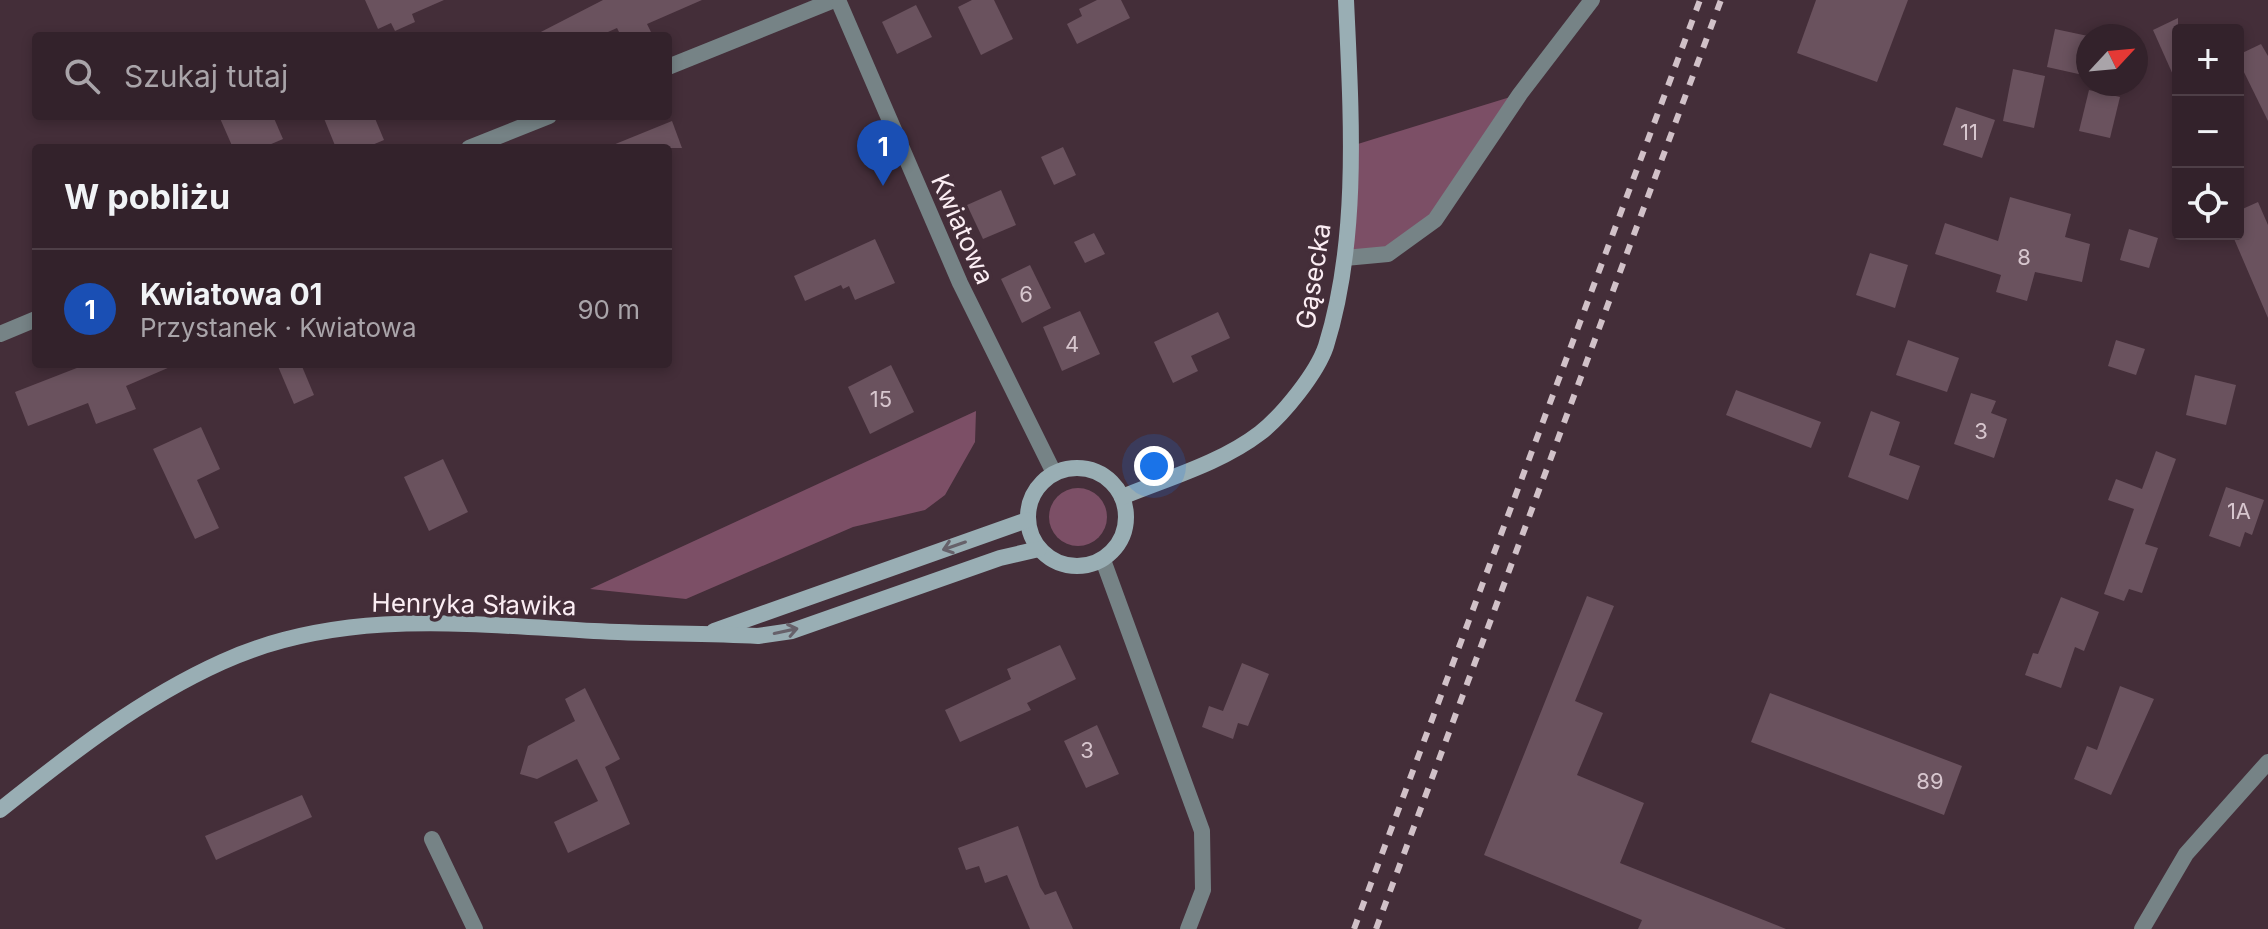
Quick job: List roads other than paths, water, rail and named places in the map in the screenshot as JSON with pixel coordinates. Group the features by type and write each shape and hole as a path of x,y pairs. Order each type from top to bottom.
{"main road":[{"name":"Gąsecka","path":"1122,497 1215,459 1261,432 1296,395 1325,348 1345,258 1348,184 1346,0"},
{"path":"1078,468 1092,470 1105,476 1122,497 1126,525 1122,539 1103,560 1090,565 1062,565 1039,549 1027,520 1032,496 1054,473 1078,468"},
{"name":"Henryka Sławika","path":"709,633 1027,520"},
{"name":"Henryka Sławika","path":"0,810 92,737 165,691 224,661 279,642 341,627 416,622 643,634 758,636 792,631 1000,558 1039,549"}],"street":[{"path":"672,65 836,0"},
{"name":"Kwiatowa","path":"836,0 960,283 1054,473"},
{"path":"1345,258 1388,254 1435,220 1520,94 1592,0"},
{"path":"479,144 539,120"},
{"path":"0,334 32,321"},
{"path":"1103,560 1202,831 1203,890 1188,929"},
{"path":"2142,929 2186,854 2268,762"},
{"path":"432,839 475,929"}],"railway":[{"path":"1354,929 1700,0"},
{"path":"1376,929 1721,0"}],"place":[{"name":"Kwiatowa 01","path":"883,186"}]}
